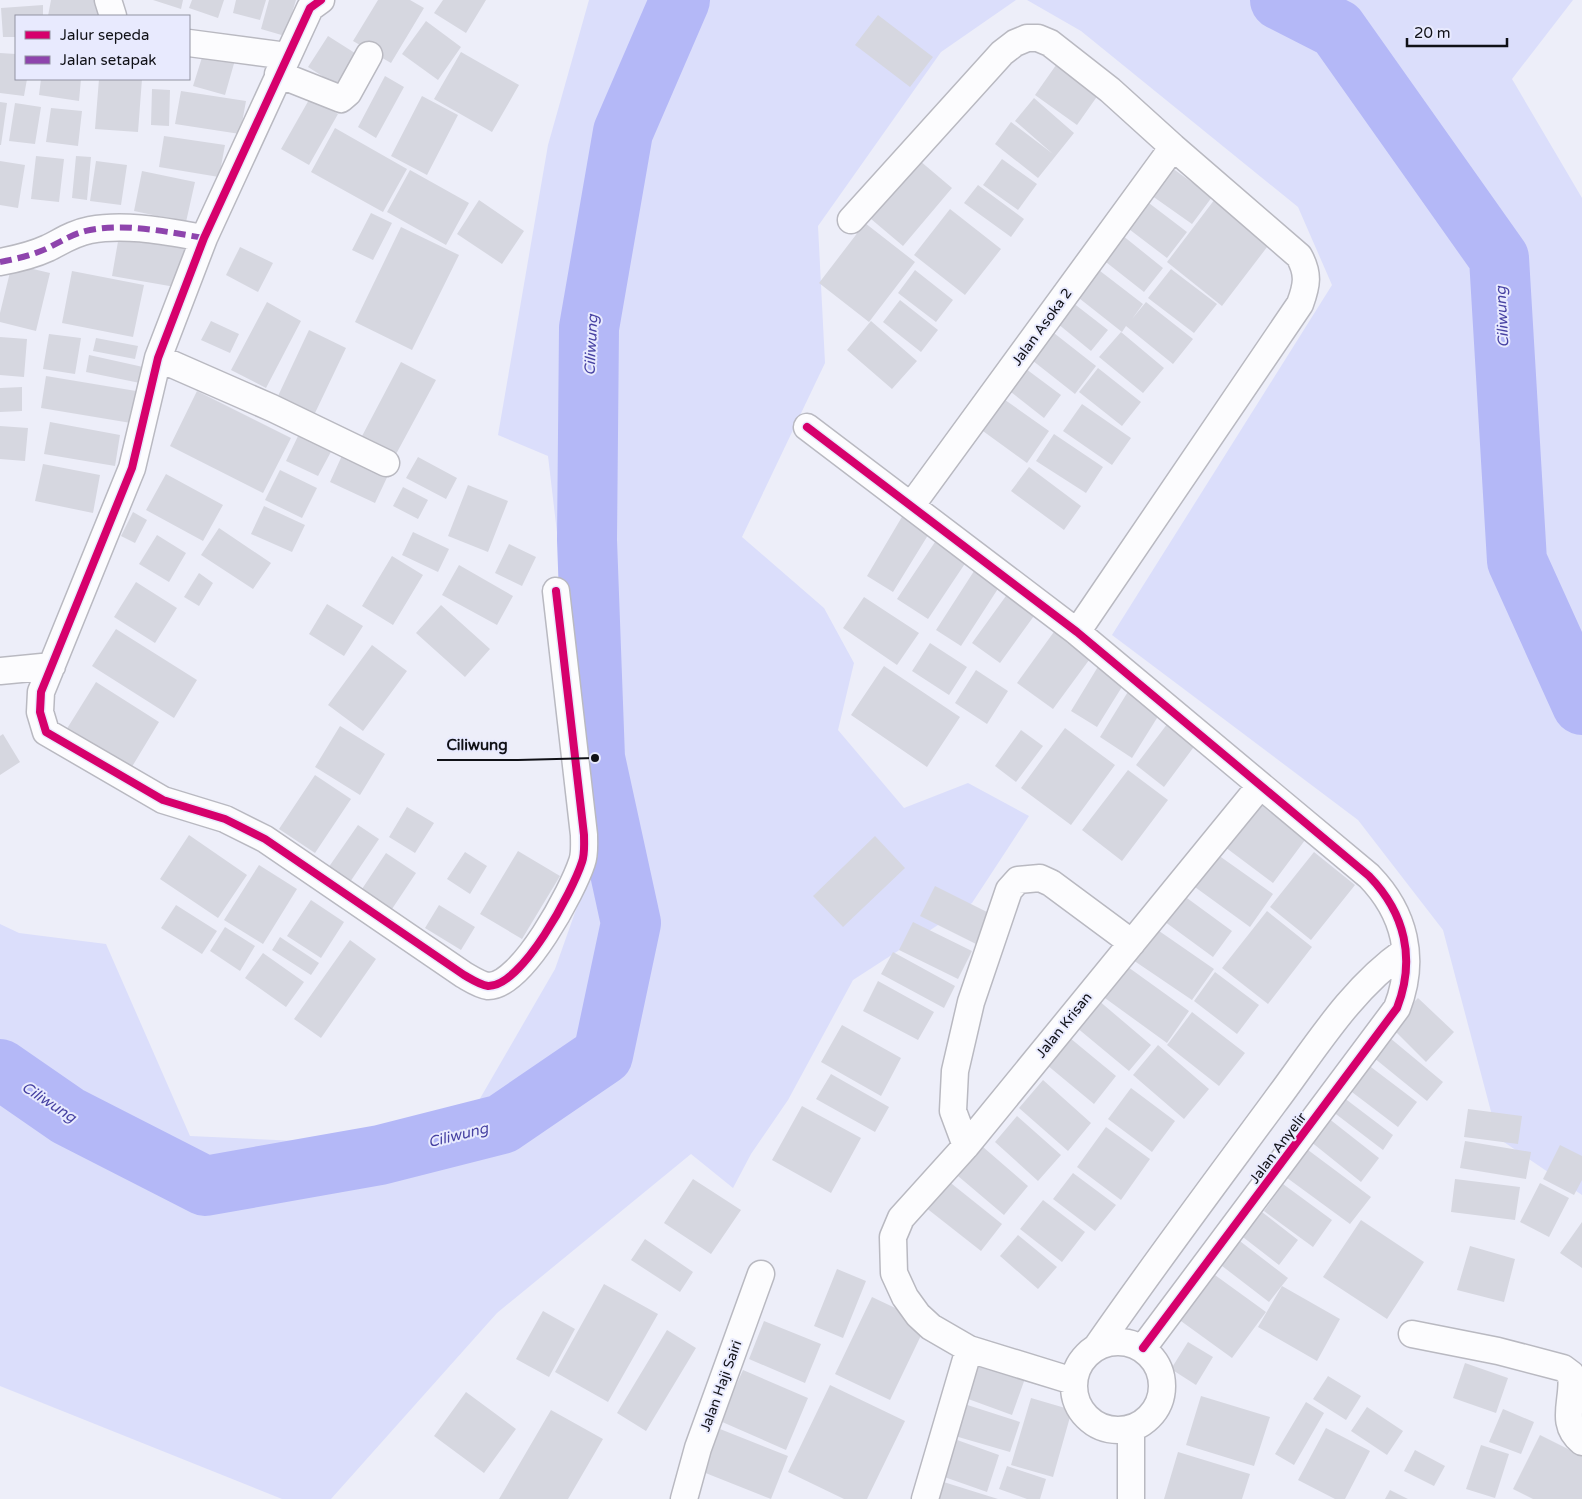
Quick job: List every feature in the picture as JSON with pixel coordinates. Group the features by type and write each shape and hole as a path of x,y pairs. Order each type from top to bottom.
{"street":[{"path":"108,0 113,15"},
{"path":"312,3 204,238 158,358 132,468 40,692 40,712 46,732 162,800 226,819 259,835 464,975 488,986 500,983 511,976 531,953 550,926 572,887 583,860 584,835 556,591"},
{"path":"851,220 1002,53 1015,43 1027,38 1038,38 1050,43 1110,90 1173,148 1299,256 1306,269 1306,289 1300,304 1076,632"},
{"path":"190,43 282,65 341,100 348,93 368,55"},
{"name":"Jalan Asoka 2","path":"911,506 1173,148"},
{"path":"0,262 47,248 66,237 97,229 138,229 204,238"},
{"path":"158,358 272,408 386,463"},
{"name":"Jalan Anyelir","path":"807,427 1076,632 1344,854 1382,889 1398,915 1405,951 1407,976 1397,1008 1143,1348"},
{"path":"0,671 52,666"},
{"name":"Jalan Krisan","path":"969,1349 938,1331 918,1314 905,1297 894,1273 893,1237 901,1218 966,1146 1260,786"},
{"path":"966,1146 953,1111 954,1071 971,1002 1009,890 1018,880 1040,878 1132,943"},
{"path":"1098,1345 1113,1341 1128,1342 1143,1348 1154,1358 1160,1371 1162,1384 1160,1399 1154,1412 1144,1422 1132,1428 1117,1431 1102,1428 1089,1420 1080,1409 1074,1396 1073,1381 1077,1366 1086,1354 1098,1345 1187,1219 1331,1026 1372,977 1405,951"},
{"name":"Jalan Haji Sairi","path":"684,1499 698,1448 761,1274"},
{"path":"1412,1334 1498,1351 1563,1368 1571,1374 1572,1384 1568,1403 1570,1429 1582,1442"},
{"path":"925,1499 969,1349 1073,1381"},
{"path":"1131,1499 1132,1428"}],"shaded area":[{"path":"589,0 1016,0 941,52 818,226 825,363 742,537 824,608 854,663 838,730 904,808 968,783 1029,816 972,903 853,980 788,1100 751,1154 733,1188 691,1154 497,1313 331,1499 282,1499 0,1386 0,924 19,933 106,944 190,1136 319,1142 478,1102 555,969 595,856 548,456 498,435 548,145"},
{"path":"1027,0 1573,0 1512,79 1582,198 1582,1195 1498,1138 1443,930 1358,820 1112,635 1332,285 1298,207 1081,31"}],"building":[{"path":"51,0 102,0 100,15 48,15"},
{"path":"153,0 183,0 181,9"},
{"path":"192,0 224,0 218,18 189,8"},
{"path":"236,0 266,0 260,20 233,13"},
{"path":"269,0 296,0 285,36 261,29"},
{"path":"378,0 410,0 424,8 391,63 353,41"},
{"path":"443,0 486,0 466,33 434,13"},
{"path":"43,5 43,15 15,15 15,37 3,37 1,8"},
{"path":"878,15 933,57 910,87 855,45"},
{"path":"426,21 461,47 438,80 402,54"},
{"path":"328,36 358,55 338,86 308,67"},
{"path":"204,51 235,60 225,95 193,86"},
{"path":"461,52 519,85 492,132 434,99"},
{"path":"0,53 15,54 15,80 27,80 24,96 0,93"},
{"path":"1061,58 1103,88 1077,125 1035,95"},
{"path":"385,76 404,87 376,138 358,127"},
{"path":"41,80 81,80 79,101 39,95"},
{"path":"99,80 142,80 138,132 95,129"},
{"path":"152,89 170,90 169,126 151,125"},
{"path":"181,91 246,101 240,134 175,124"},
{"path":"422,96 458,115 427,175 391,156"},
{"path":"310,98 338,114 309,165 281,149"},
{"path":"1034,98 1074,133 1038,178 995,144 1011,122 1053,154 1015,121"},
{"path":"0,102 7,103 1,145 0,145"},
{"path":"15,103 41,107 35,144 9,141"},
{"path":"51,108 82,111 78,146 46,142"},
{"path":"335,128 407,169 383,212 311,172"},
{"path":"164,136 225,145 219,177 159,167"},
{"path":"913,155 952,188 903,246 864,213"},
{"path":"36,156 64,159 59,202 31,199"},
{"path":"76,156 91,157 87,200 72,198"},
{"path":"1002,159 1037,184 1018,210 983,185"},
{"path":"0,161 25,165 18,208 0,205"},
{"path":"96,161 127,165 121,205 90,201"},
{"path":"1168,165 1212,197 1192,224 1148,193"},
{"path":"410,170 469,203 446,245 387,212"},
{"path":"142,171 195,182 186,222 134,211"},
{"path":"978,185 1024,219 1011,237 964,203"},
{"path":"1218,195 1274,238 1222,306 1167,262"},
{"path":"1141,197 1187,232 1167,258 1121,223"},
{"path":"479,200 524,231 502,264 457,234"},
{"path":"950,209 1001,249 965,295 914,255"},
{"path":"371,213 392,223 373,260 352,250"},
{"path":"865,223 915,262 869,322 819,283"},
{"path":"401,227 459,255 412,350 355,322"},
{"path":"120,230 190,242 181,288 112,276"},
{"path":"1117,231 1163,268 1144,292 1097,255"},
{"path":"240,247 273,263 258,292 226,275"},
{"path":"12,264 50,273 36,331 0,322 0,313"},
{"path":"1091,264 1143,304 1132,319 1146,302 1193,339 1173,364 1126,326 1122,332 1070,291"},
{"path":"1171,269 1217,304 1194,333 1148,298"},
{"path":"915,270 953,300 936,322 898,293"},
{"path":"72,271 144,285 133,337 62,323"},
{"path":"1068,299 1108,330 1091,351 1052,319"},
{"path":"900,300 938,330 921,352 883,322"},
{"path":"267,302 301,321 266,388 231,370"},
{"path":"211,321 239,334 230,353 201,340"},
{"path":"871,321 917,361 892,389 847,350"},
{"path":"1045,326 1096,366 1075,394 1023,353"},
{"path":"309,330 346,348 315,413 278,396"},
{"path":"1121,332 1164,368 1143,393 1099,357"},
{"path":"49,334 81,338 75,374 43,369"},
{"path":"0,337 27,339 24,377 0,375"},
{"path":"96,338 138,346 135,359 93,351"},
{"path":"89,355 143,367 140,383 86,372"},
{"path":"401,362 436,380 395,456 361,438"},
{"path":"1018,363 1061,395 1044,418 1002,385"},
{"path":"1098,368 1141,402 1122,426 1079,392"},
{"path":"46,376 136,391 131,423 41,408"},
{"path":"22,387 22,411 0,412 0,388"},
{"path":"197,391 291,438 263,493 170,446"},
{"path":"998,395 1049,431 1027,463 976,426"},
{"path":"1082,404 1131,438 1112,465 1063,431"},
{"path":"50,422 120,435 115,466 44,454"},
{"path":"0,426 28,428 25,461 0,459"},
{"path":"300,432 333,448 318,476 286,461"},
{"path":"1054,434 1103,467 1086,493 1036,461"},
{"path":"345,449 391,469 375,503 330,482"},
{"path":"418,457 457,478 446,499 406,478"},
{"path":"43,464 100,475 93,513 35,501"},
{"path":"1029,467 1081,506 1064,530 1011,491"},
{"path":"280,470 317,488 302,518 265,500"},
{"path":"166,474 223,505 203,541 146,510"},
{"path":"468,485 508,501 488,552 448,536"},
{"path":"403,487 428,500 418,519 393,506"},
{"path":"264,506 305,525 292,552 251,534"},
{"path":"906,510 933,527 893,592 867,576"},
{"path":"133,512 147,520 135,543 121,536"},
{"path":"219,528 271,563 253,589 201,555"},
{"path":"413,532 449,549 438,572 402,555"},
{"path":"157,535 186,553 169,582 139,564"},
{"path":"935,542 966,562 928,619 897,599"},
{"path":"509,544 536,557 522,586 495,573"},
{"path":"392,556 423,575 393,625 362,606"},
{"path":"459,565 513,596 497,625 442,595"},
{"path":"976,568 1001,584 961,646 936,630"},
{"path":"199,573 213,583 199,606 184,597"},
{"path":"136,582 177,608 155,643 114,617"},
{"path":"1011,589 1039,609 1000,663 972,643"},
{"path":"864,597 919,633 897,665 843,628"},
{"path":"327,604 363,626 344,656 309,634"},
{"path":"441,605 490,649 465,677 416,633"},
{"path":"116,629 197,680 174,718 92,666"},
{"path":"1056,629 1092,656 1053,709 1017,683"},
{"path":"930,643 967,667 949,695 912,671"},
{"path":"372,645 407,671 363,731 328,705"},
{"path":"1099,665 1125,682 1097,727 1071,711"},
{"path":"884,666 960,717 927,767 851,715"},
{"path":"976,670 1008,691 987,724 955,703"},
{"path":"96,682 159,722 127,775 63,735"},
{"path":"1129,690 1162,710 1132,758 1100,737"},
{"path":"1171,719 1199,740 1164,787 1136,765"},
{"path":"340,726 385,754 360,795 315,767"},
{"path":"1065,728 1115,765 1071,825 1021,788"},
{"path":"1021,730 1043,746 1016,782 995,766"},
{"path":"3,734 20,762 0,775 0,736"},
{"path":"1128,770 1168,800 1122,861 1082,830"},
{"path":"315,775 351,799 315,853 279,829"},
{"path":"1264,796 1311,832 1273,883 1225,847"},
{"path":"407,807 434,823 415,853 389,837"},
{"path":"358,825 379,839 348,885 326,871"},
{"path":"189,835 247,875 218,918 160,879"},
{"path":"875,836 905,868 843,927 813,896"},
{"path":"1211,850 1273,894 1250,927 1188,882"},
{"path":"518,851 560,876 522,939 480,914"},
{"path":"465,852 487,866 470,894 447,879"},
{"path":"1314,852 1355,885 1311,940 1270,907"},
{"path":"386,853 416,873 392,909 362,889"},
{"path":"259,865 297,889 263,944 224,920"},
{"path":"935,886 993,915 978,945 920,916"},
{"path":"1176,890 1232,931 1213,957 1157,916"},
{"path":"311,900 344,922 321,958 287,936"},
{"path":"176,905 217,931 202,954 161,928"},
{"path":"439,905 475,927 461,950 425,928"},
{"path":"1267,911 1312,947 1268,1004 1222,968"},
{"path":"913,922 972,951 958,979 899,950"},
{"path":"1149,924 1214,969 1192,1000 1127,956"},
{"path":"225,927 255,946 240,971 210,951"},
{"path":"280,937 319,963 311,975 272,950"},
{"path":"350,940 376,959 321,1038 294,1019"},
{"path":"893,952 955,986 944,1008 881,974"},
{"path":"263,953 304,982 286,1007 245,978"},
{"path":"1121,962 1189,1011 1167,1043 1098,993"},
{"path":"1215,972 1259,1005 1237,1034 1194,1001"},
{"path":"878,981 934,1012 918,1040 863,1011"},
{"path":"1418,998 1454,1032 1426,1062 1390,1026"},
{"path":"1098,1000 1151,1045 1129,1071 1076,1027"},
{"path":"1192,1012 1245,1053 1219,1086 1167,1045"},
{"path":"842,1025 901,1058 881,1096 821,1062"},
{"path":"1384,1033 1443,1082 1427,1101 1368,1053"},
{"path":"1070,1038 1116,1076 1094,1104 1047,1065"},
{"path":"1158,1045 1209,1089 1184,1119 1133,1075"},
{"path":"1363,1061 1417,1102 1398,1127 1344,1086"},
{"path":"831,1074 889,1107 875,1132 816,1099"},
{"path":"1043,1080 1091,1123 1068,1151 1019,1108"},
{"path":"1131,1088 1175,1121 1152,1152 1108,1119"},
{"path":"1339,1094 1393,1135 1383,1150 1328,1108"},
{"path":"802,1106 861,1138 831,1193 772,1160"},
{"path":"1468,1109 1522,1116 1518,1144 1464,1137"},
{"path":"1323,1114 1379,1158 1361,1182 1305,1137"},
{"path":"1017,1116 1061,1155 1038,1181 995,1142"},
{"path":"1106,1127 1150,1159 1121,1200 1077,1167"},
{"path":"1465,1141 1531,1152 1526,1179 1460,1168"},
{"path":"1300,1144 1371,1197 1350,1224 1279,1172"},
{"path":"1560,1145 1582,1156 1582,1180 1574,1195 1543,1179"},
{"path":"983,1147 1028,1186 1004,1215 958,1176"},
{"path":"1073,1173 1116,1205 1095,1231 1053,1199"},
{"path":"693,1179 741,1210 711,1254 664,1223"},
{"path":"1455,1179 1520,1187 1515,1220 1451,1212"},
{"path":"947,1180 1002,1224 981,1251 925,1207"},
{"path":"1540,1183 1569,1198 1549,1237 1520,1222"},
{"path":"1283,1184 1332,1220 1313,1247 1264,1211"},
{"path":"1043,1200 1085,1232 1062,1262 1020,1229"},
{"path":"1258,1209 1298,1240 1279,1265 1239,1234"},
{"path":"1361,1220 1424,1262 1387,1319 1323,1277"},
{"path":"1582,1222 1582,1268 1560,1253"},
{"path":"1018,1235 1057,1267 1038,1289 1000,1256"},
{"path":"1232,1235 1288,1278 1269,1302 1213,1259"},
{"path":"645,1239 693,1272 680,1292 631,1260"},
{"path":"1470,1246 1515,1259 1504,1302 1457,1290"},
{"path":"837,1269 866,1281 843,1338 814,1326"},
{"path":"1208,1270 1266,1312 1232,1358 1174,1316"},
{"path":"604,1284 658,1314 608,1402 555,1372"},
{"path":"1282,1286 1340,1319 1317,1361 1258,1327"},
{"path":"872,1297 927,1323 890,1400 835,1374"},
{"path":"543,1311 575,1329 549,1377 516,1359"},
{"path":"764,1321 821,1344 805,1383 749,1359"},
{"path":"667,1330 696,1348 646,1431 617,1413"},
{"path":"1188,1342 1213,1357 1196,1385 1171,1369"},
{"path":"975,1354 1027,1373 1012,1415 960,1396"},
{"path":"1465,1363 1508,1378 1496,1413 1453,1398"},
{"path":"743,1370 808,1398 786,1450 720,1421"},
{"path":"1328,1376 1361,1396 1346,1420 1313,1399"},
{"path":"830,1385 905,1421 867,1499 844,1499 788,1472"},
{"path":"466,1392 516,1429 484,1473 434,1436"},
{"path":"1201,1396 1270,1417 1254,1466 1186,1445"},
{"path":"1031,1398 1072,1410 1053,1477 1011,1465"},
{"path":"958,1402 1020,1422 1010,1452 948,1434"},
{"path":"1306,1402 1324,1413 1294,1465 1275,1454"},
{"path":"1367,1407 1403,1431 1387,1455 1351,1431"},
{"path":"1503,1409 1534,1422 1521,1454 1489,1442"},
{"path":"551,1410 603,1439 568,1499 499,1499"},
{"path":"1326,1428 1370,1451 1345,1499 1335,1499 1298,1480"},
{"path":"720,1429 788,1456 771,1499 703,1472"},
{"path":"1540,1435 1582,1456 1582,1499 1533,1499 1513,1489"},
{"path":"946,1436 999,1455 987,1492 933,1473"},
{"path":"1481,1445 1509,1454 1495,1498 1466,1489"},
{"path":"1415,1450 1445,1466 1434,1486 1404,1471"},
{"path":"1178,1452 1250,1474 1242,1499 1164,1499"},
{"path":"1007,1466 1046,1479 1040,1499 1027,1499 999,1489"},
{"path":"934,1479 998,1499 928,1499"},
{"path":"1390,1490 1408,1499 1385,1499"}],"waterway":[{"name":"Ciliwung","path":"0,1069 68,1116 205,1186 380,1155 502,1124 603,1055 631,923 595,758 587,540 589,328 623,132 680,0"},
{"name":"Ciliwung","path":"1280,0 1337,29 1499,258 1517,561 1582,705"}],"marked path":[{"path":"0,262 36,253 79,233 104,228 147,229 204,238"}],"cycle path":[{"path":"321,0 310,8 204,238 158,358 132,468 41,692 40,712 46,732 163,800 225,819 265,839 464,975 488,986 501,982 516,971 530,955 557,914 577,875 584,856 584,835 556,591"},
{"path":"807,427 1077,632 1369,876 1381,890 1399,921 1404,938 1406,972 1397,1008 1143,1348"}],"place":[{"name":"Ciliwung","path":"595,758"}]}
